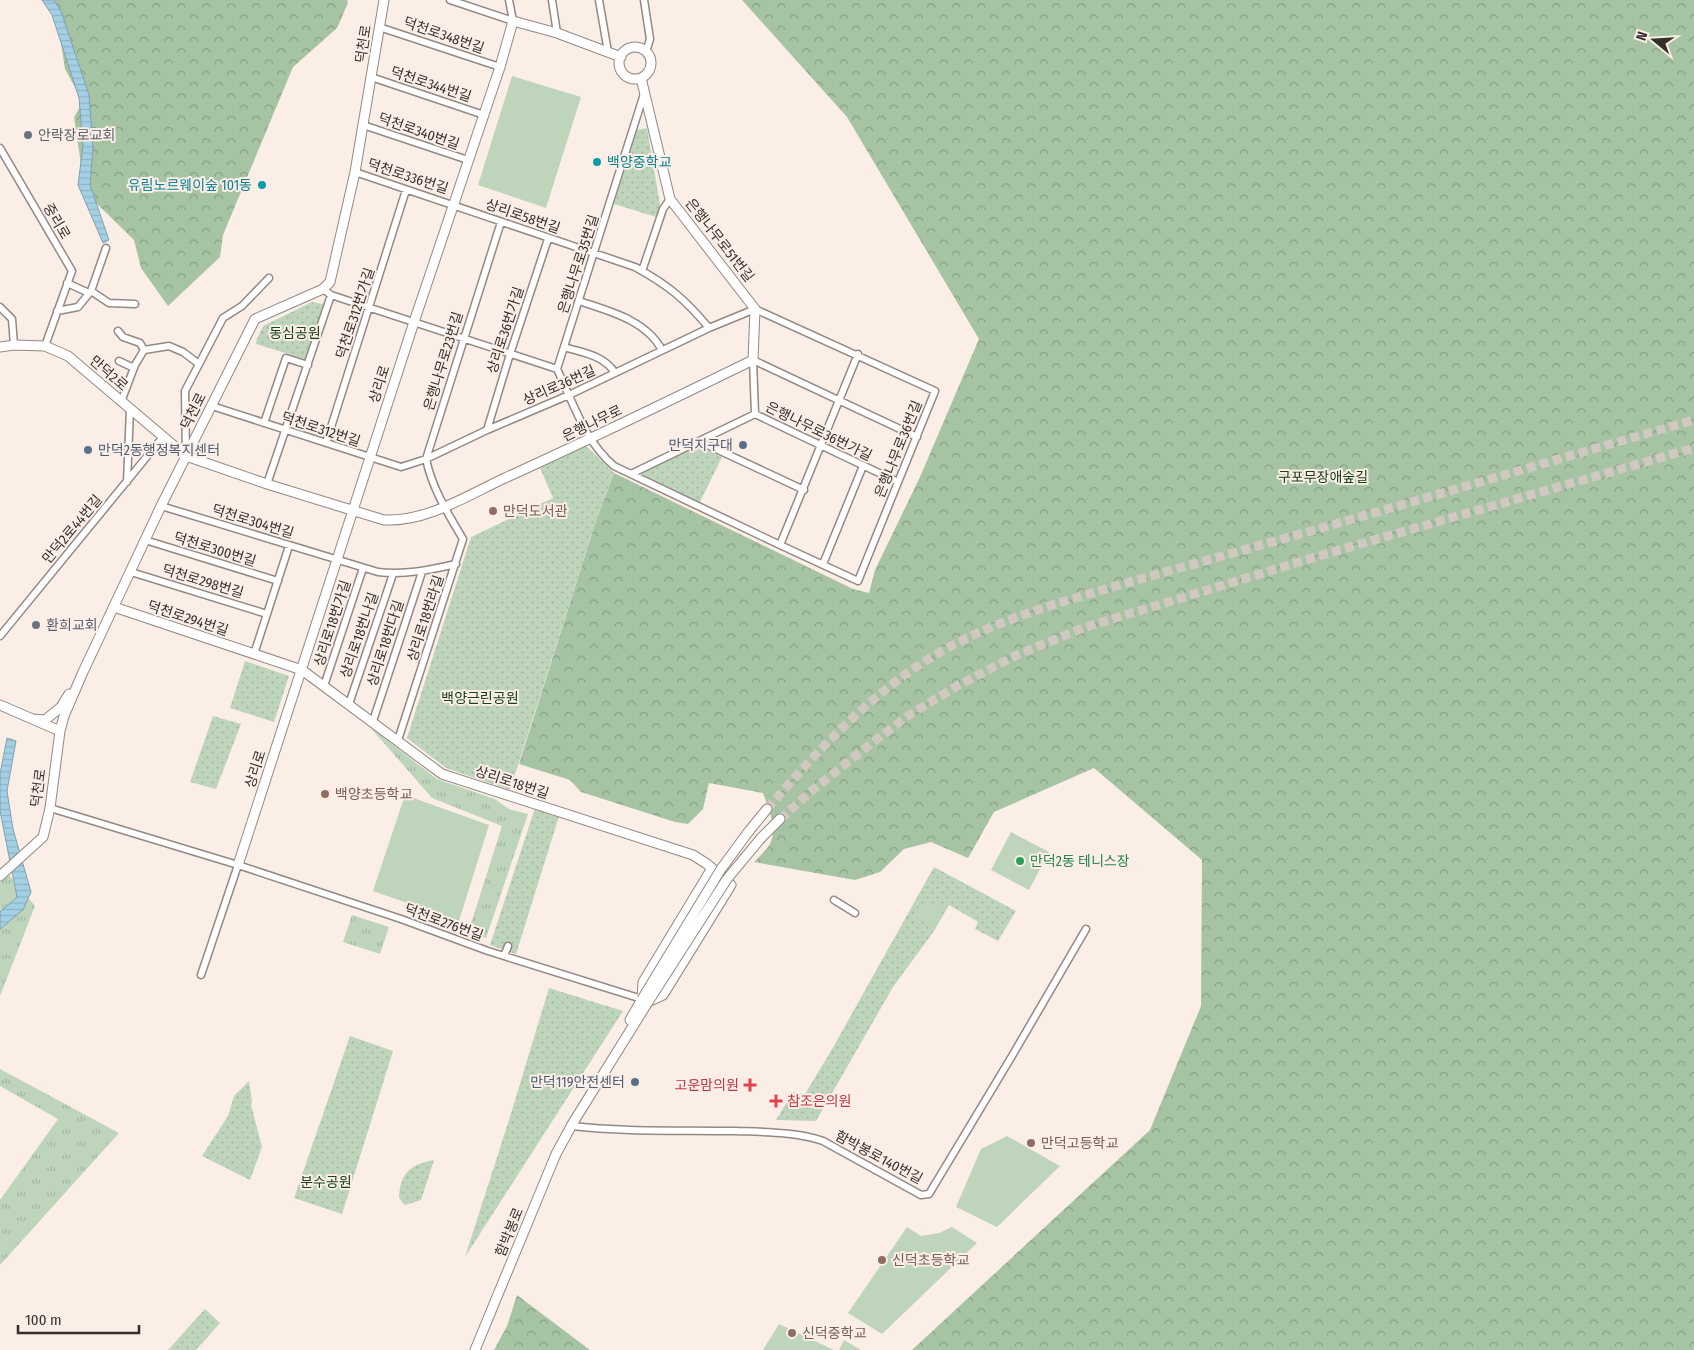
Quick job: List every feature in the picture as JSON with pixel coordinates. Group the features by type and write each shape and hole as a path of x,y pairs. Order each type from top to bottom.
{"street":[{"name":"덕천로","path":"1,875 43,837 50,808 60,730 64,716 161,506 255,319 323,289 330,282 355,172 384,0"},
{"path":"450,0 557,33 621,57"},
{"path":"509,0 513,20"},
{"path":"552,0 557,33"},
{"path":"599,0 608,52"},
{"path":"644,0 650,38 646,52"},
{"name":"상리로","path":"238,865 414,322 500,67 513,20"},
{"name":"덕천로348번길","path":"380,27 500,67"},
{"path":"632,47 637,47 646,52 651,66 649,71 641,78 631,78 622,72 620,62 623,53 632,47"},
{"name":"덕천로344번길","path":"371,77 484,115"},
{"name":"은행나무로51번길","path":"641,78 670,198 755,309"},
{"name":"은행나무로35번길","path":"557,369 644,92"},
{"name":"덕천로340번길","path":"363,125 468,160"},
{"name":"중리로","path":"0,148 72,271 45,346"},
{"name":"덕천로336번길","path":"355,172 453,204"},
{"name":"덕천로312번가길","path":"326,443 406,190"},
{"path":"642,271 663,210 670,198"},
{"name":"상리로58번길","path":"453,204 642,271 659,280 680,296 709,328"},
{"name":"은행나무로23번길","path":"426,459 501,222"},
{"name":"상리로36번가길","path":"487,430 548,239"},
{"path":"57,311 78,307 90,292 106,248"},
{"path":"186,456 185,391 223,318 242,306 269,278"},
{"path":"67,283 90,292 109,303 135,304"},
{"path":"323,289 331,295 557,369 590,439"},
{"path":"267,484 331,295"},
{"path":"579,301 617,313 648,332 662,350"},
{"path":"0,307 12,319 14,345"},
{"path":"754,414 753,360 755,309"},
{"name":"상리로36번길","path":"370,458 401,467 426,459 487,430 569,395 709,328 755,309"},
{"name":"은행나무로36번길","path":"590,439 614,466 858,581 935,390 755,309"},
{"path":"118,331 123,337 140,343 144,350"},
{"name":"만덕2로","path":"0,347 14,345 45,346 68,356 186,456"},
{"path":"144,350 169,346 183,352 199,364"},
{"path":"564,347 601,359 610,365 615,373"},
{"path":"121,402 134,368 144,350"},
{"path":"780,545 858,354"},
{"name":"덕천로312번길","path":"264,423 286,358 308,365"},
{"path":"753,360 917,437"},
{"name":"은행나무로","path":"186,456 353,511 384,520 397,520 416,516 444,506 590,439 753,360"},
{"path":"119,361 134,368"},
{"name":"덕천로312번길","path":"212,406 370,458"},
{"path":"127,482 130,409"},
{"name":"은행나무로36번가길","path":"630,474 754,414 898,482"},
{"name":"만덕2로44번길","path":"0,636 163,437"},
{"path":"699,442 804,490"},
{"path":"426,459 428,472 444,506"},
{"name":"은행나무로36번길","path":"823,564 863,466"},
{"name":"덕천로304번길","path":"161,506 337,561 393,574 422,572 456,564"},
{"name":"상리로18번라길","path":"398,740 463,539 444,506"},
{"name":"덕천로300번길","path":"146,540 278,581"},
{"path":"254,654 290,546"},
{"name":"상리로18번가길","path":"324,686 363,568"},
{"name":"덕천로298번길","path":"131,572 267,614"},
{"name":"상리로18번다길","path":"373,721 422,572"},
{"name":"상리로18번나길","path":"349,704 393,574"},
{"name":"덕천로294번길","path":"114,607 302,670"},
{"name":"상리로18번길","path":"302,670 442,774 693,856 712,868 731,884 663,995 645,1000"},
{"path":"33,719 45,720 60,706 83,672"},
{"path":"0,705 60,730"},
{"name":"덕천로276번길","path":"50,808 238,865 504,956 645,1000"},
{"path":"645,1000 721,869 767,810"},
{"path":"645,1000 722,887 760,838 780,819"},
{"path":"201,975 238,865"},
{"path":"645,1000 643,982 712,868"},
{"path":"834,900 855,913"},
{"name":"함박봉로140번길","path":"571,1126 598,1129 753,1132 812,1137 823,1141 921,1195 929,1194 1086,929"},
{"path":"504,956 508,946"},
{"name":"함박봉로","path":"475,1350 556,1154 645,1000"}],"green space":[{"path":"48,0 347,0 348,3 337,28 293,67 223,235 220,257 168,306 141,268 134,240 85,192 74,117 83,102 65,69 56,10"},
{"name":"구포무장애숲길","path":"742,0 1694,0 1694,1350 912,1350 1150,1130 1201,1006 1202,860 1094,768 994,812 968,858 931,842 904,849 880,872 855,880 754,862 768,847 773,834 772,820 763,793 709,783 703,809 688,824 675,822 581,792 570,780 519,764 596,521 614,473 853,589 869,593 875,570 920,477 979,339 847,117"},
{"path":"512,76 581,97 546,208 478,185"},
{"path":"647,128 660,205 656,217 614,204 637,130"},
{"name":"동심공원","path":"312,302 323,304 324,309 308,360 256,344 263,326"},
{"path":"696,445 722,457 699,504 641,475 644,470"},
{"name":"백양근린공원","path":"586,446 614,473 596,521 510,790 446,768 407,738 471,537 553,498 540,468"},
{"path":"245,661 289,676 274,722 230,708"},
{"path":"213,716 241,724 216,789 190,782"},
{"path":"370,727 437,779 495,799 509,809 528,814 486,938 468,933 502,826 432,798"},
{"path":"405,795 489,825 459,921 373,891"},
{"path":"536,805 560,813 516,954 490,945"},
{"name":"만덕2동 테니스장","path":"1011,832 1049,852 1029,890 991,870"},
{"path":"934,867 1016,911 998,941 975,929 978,922 949,905 934,931 893,987 816,1121 776,1120 793,1092 805,1094"},
{"path":"9,875 35,906 0,996 0,882"},
{"path":"926,900 943,910 934,927 916,917"},
{"path":"352,915 389,927 380,954 343,942"},
{"path":"549,988 623,1011 465,1257 509,1120"},
{"name":"분수공원","path":"350,1036 393,1051 342,1214 294,1198"},
{"path":"0,1069 119,1133 0,1265 0,1200 58,1119 0,1086"},
{"path":"249,1081 251,1105 262,1147 250,1180 202,1156 228,1116 234,1096"},
{"path":"1007,1136 1060,1166 997,1227 956,1207 981,1149"},
{"path":"434,1160 421,1200 405,1205 399,1198 404,1176 413,1167"},
{"path":"907,1227 921,1236 939,1233 952,1227 977,1243 882,1334 848,1313"},
{"path":"517,1295 590,1350 494,1350 507,1326"},
{"path":"205,1309 220,1323 196,1350 168,1350"},
{"path":"779,1324 834,1350 763,1350"},
{"path":"844,1340 861,1350 839,1350"}],"water":[{"path":"42,0 54,0 61,11 89,95 93,147 90,185 109,240 103,243 78,185 83,146 79,98 52,15"},
{"path":"7,738 16,741 7,791 13,829 31,892 23,910 0,929 0,912 17,897 0,811 0,774"}],"tunnel":[{"path":"767,809 831,739 877,697 901,677 927,660 975,634 1036,610 1078,597 1694,420"},
{"path":"780,819 815,788 909,715 959,685 1017,655 1083,628 1315,557 1694,448"}],"place":[{"name":"안락장로교회","path":"28,135"},
{"name":"백양중학교","path":"597,162"},
{"name":"유림노르웨이숲 101동","path":"262,185"},
{"name":"만덕지구대","path":"743,445"},
{"name":"만덕2동행정복지센터","path":"88,450"},
{"name":"만덕도서관","path":"493,511"},
{"name":"환희교회","path":"36,625"},
{"name":"백양초등학교","path":"325,794"},
{"name":"만덕2동 테니스장","path":"1020,861"},
{"name":"만덕119안전센터","path":"635,1082"},
{"name":"고운맘의원","path":"750,1085"},
{"name":"참조은의원","path":"776,1101"},
{"name":"만덕고등학교","path":"1031,1143"},
{"name":"신덕초등학교","path":"882,1260"},
{"name":"신덕중학교","path":"792,1333"}]}
